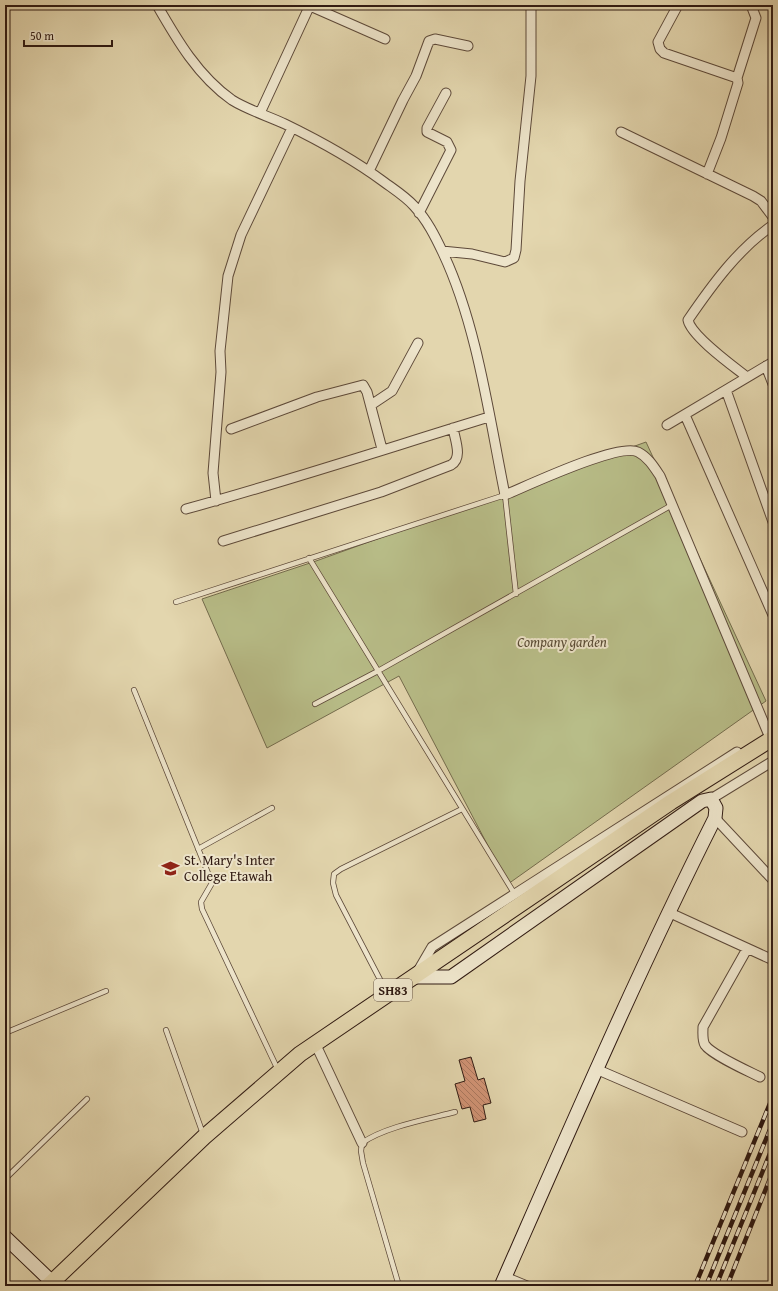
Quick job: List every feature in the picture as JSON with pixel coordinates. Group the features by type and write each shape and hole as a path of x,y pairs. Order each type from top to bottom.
{"main road":[{"name":"SH83","path":"50,1284 204,1137 315,1043 771,734"}],"street":[{"path":"157,5 184,51 208,78 233,100 344,154 402,195 419,213 442,251 461,298 489,417 505,495 601,455 620,450 637,451 650,461 660,476 771,734 679,788 432,948 414,977"},
{"path":"442,251 472,254 506,262 514,258 516,250 520,181 531,76 531,5"},
{"path":"678,5 658,42 660,49 664,53 737,78"},
{"path":"707,174 722,138 737,90 737,78 756,18 751,5"},
{"path":"260,113 310,6 385,40"},
{"path":"369,171 416,76 429,41 435,38 468,46"},
{"path":"419,213 450,150 447,142 432,136 427,132 427,128 446,94"},
{"path":"216,501 213,473 221,372 220,351 228,276 241,235 292,128"},
{"path":"621,132 757,198 773,216"},
{"path":"747,377 690,328 688,320 713,285 750,243 773,225"},
{"path":"371,405 392,391 418,343"},
{"path":"667,425 770,364 773,384"},
{"path":"231,429 317,397 360,385 365,387 382,449"},
{"path":"726,390 773,522"},
{"path":"685,415 773,615"},
{"path":"186,509 286,481 382,449 489,417"},
{"path":"223,541 381,492 451,465 455,463 458,457 452,428"},
{"path":"414,977 451,977 702,801 711,799 773,761"},
{"path":"527,1286 503,1281 596,1069 668,912 715,818 716,808 711,799"},
{"path":"715,818 773,880"},
{"path":"668,912 773,960"},
{"path":"747,949 703,1027 702,1035 705,1045 711,1052 760,1077"},
{"path":"315,1043 362,1143"},
{"path":"596,1069 742,1132"},
{"path":"5,1237 50,1284"}],"lane":[{"path":"176,602 505,495 516,594"},
{"path":"315,704 378,671 672,505"},
{"path":"309,558 514,894"},
{"path":"134,690 212,884 201,902 202,909 279,1072"},
{"path":"198,848 272,808"},
{"path":"388,994 336,895 332,883 334,874 341,869 462,809"},
{"path":"5,1033 106,991"},
{"path":"166,1030 204,1137"},
{"path":"5,1179 87,1099"},
{"path":"399,1286 363,1163 360,1151 362,1143 383,1132 455,1112"}],"green space":[{"name":"Company garden","path":"646,442 766,701 508,884 399,676 267,748 202,599 316,561"}],"building":[{"path":"471,1057 478,1080 484,1078 491,1103 483,1105 486,1119 474,1122 470,1107 462,1109 455,1084 465,1081 459,1060"}],"railway":[{"path":"695,1286 773,1096"},
{"path":"706,1286 773,1122"},
{"path":"716,1286 773,1146"},
{"path":"727,1286 773,1171"}],"place":[{"name":"St. Mary's Inter College Etawah","path":"171,868"}]}
